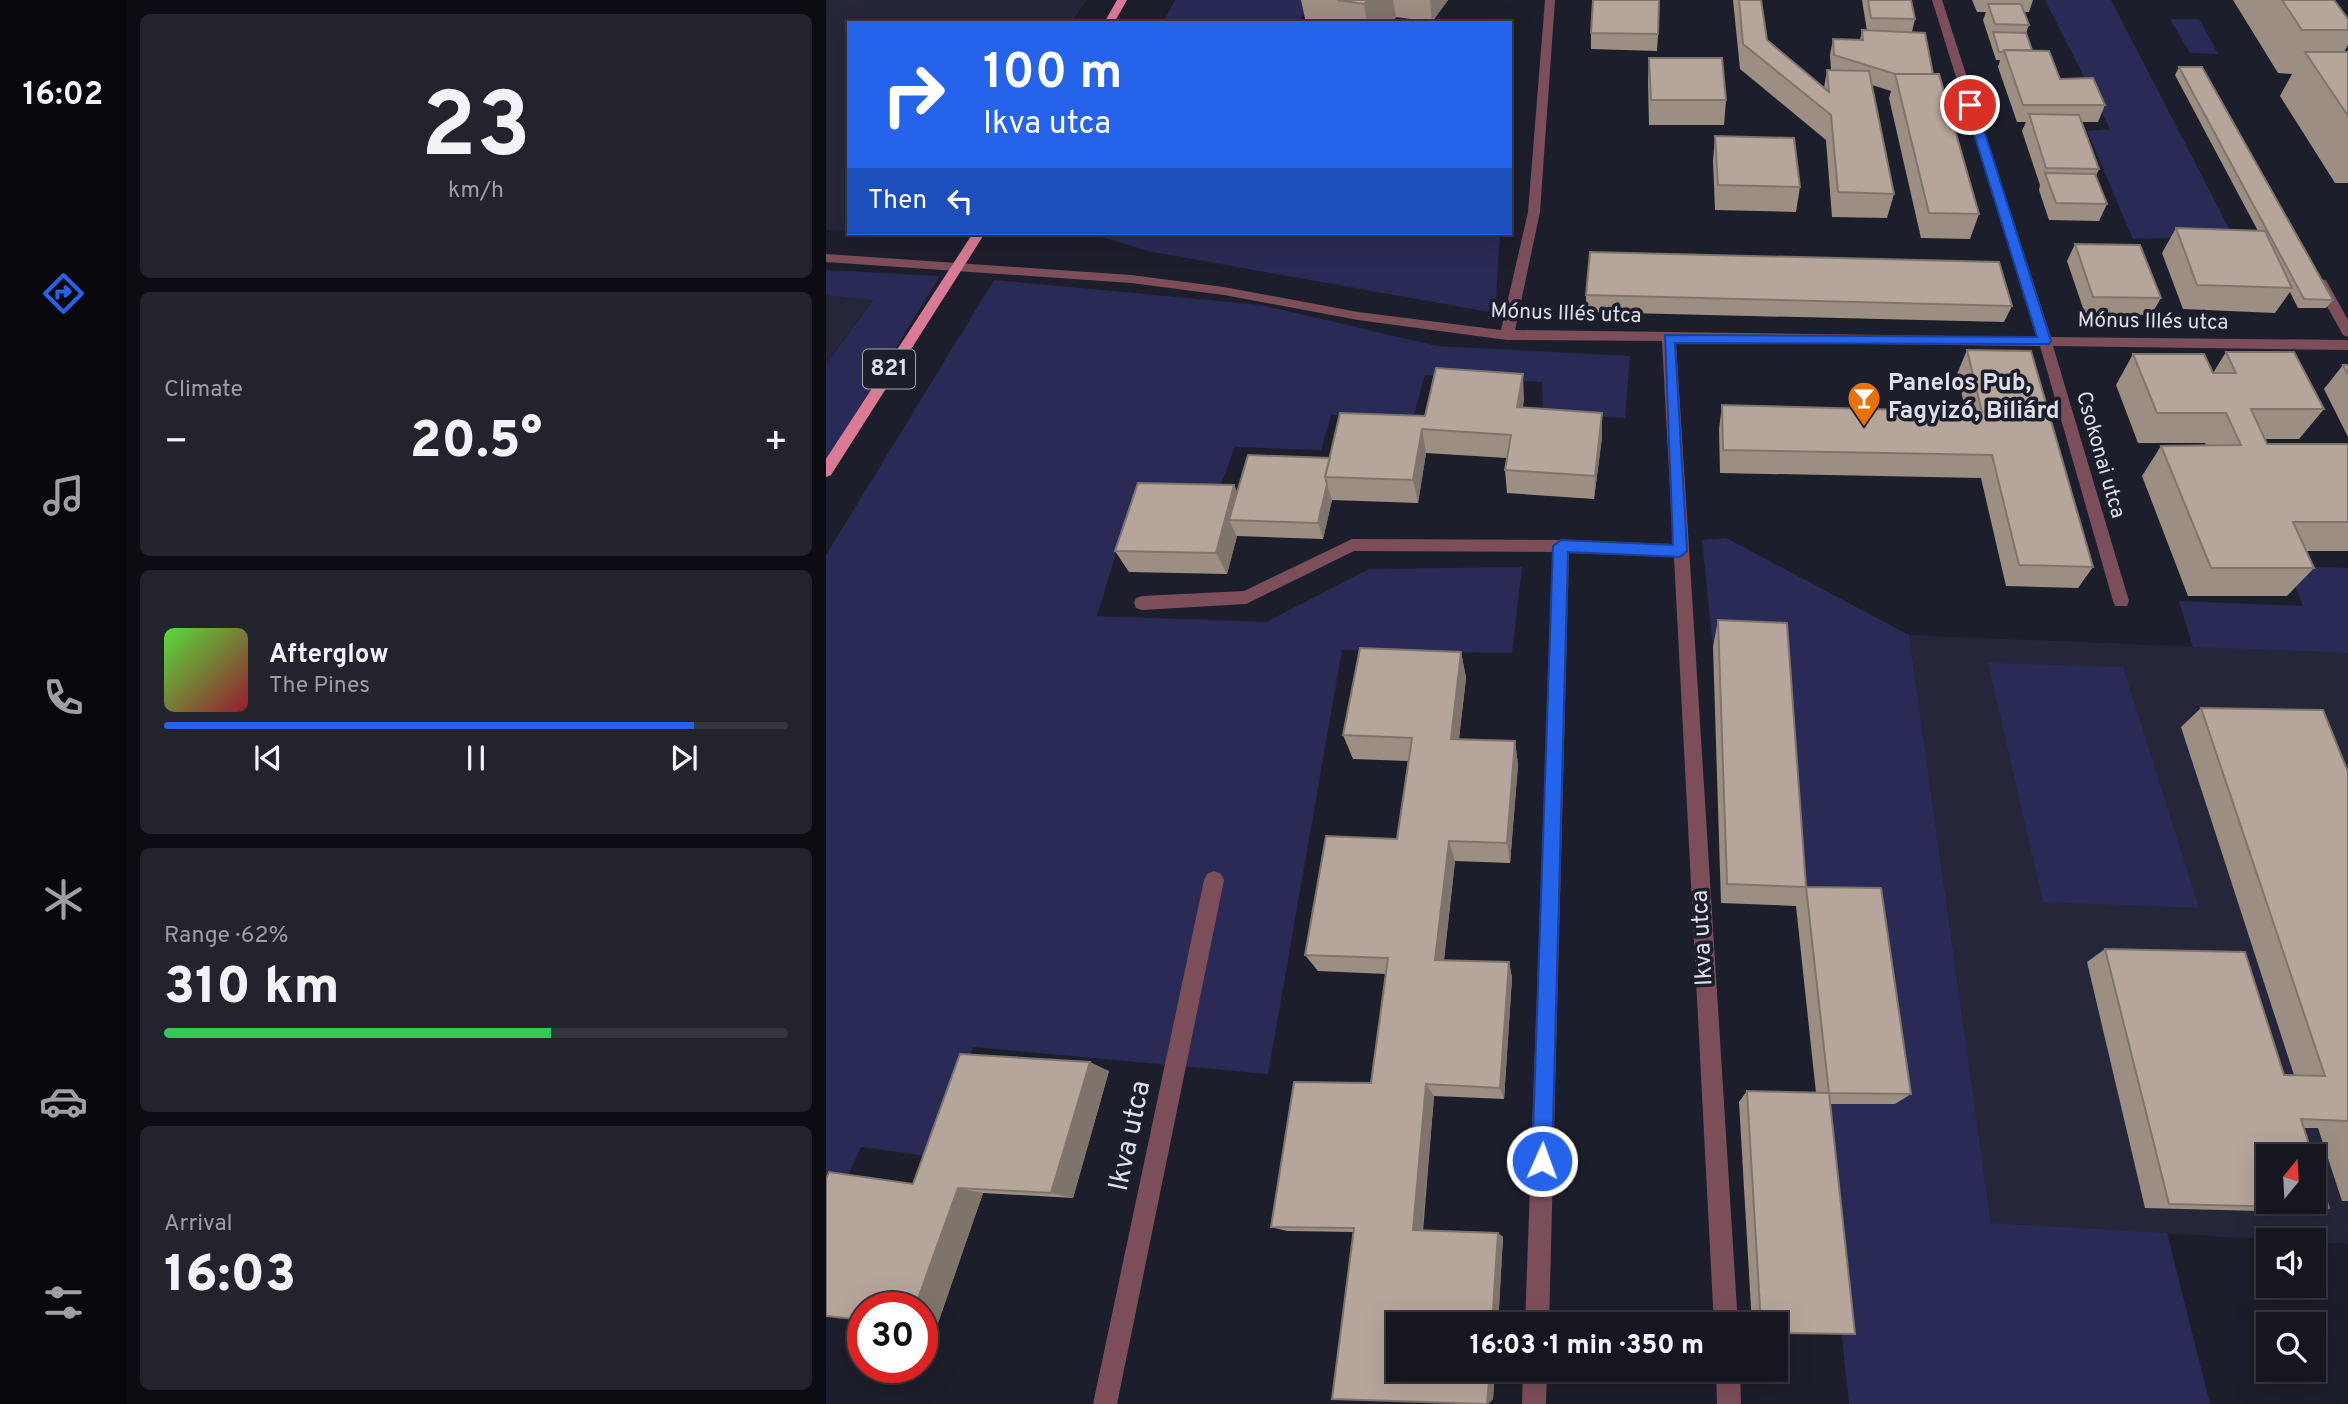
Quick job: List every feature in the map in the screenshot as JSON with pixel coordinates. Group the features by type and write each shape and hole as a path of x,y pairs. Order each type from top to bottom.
{"main road":[{"path":"1110,21 1122,0"},
{"name":"821","path":"826,471 978,235"}],"street":[{"path":"1507,335 1534,212 1550,0"},
{"name":"Csokonai utca","path":"1937,0 2045,341 2121,601"},
{"name":"Mónus Illés utca","path":"826,258 1131,279 1224,291 1358,316 1507,335 2348,345"},
{"path":"2315,273 2348,332"},
{"name":"Ikva utca","path":"1669,338 1725,1312"},
{"path":"1142,603 1246,597 1352,545 1561,546 1680,551"},
{"path":"1537,1312 1561,546"},
{"name":"Ikva utca","path":"1105,1404 1214,880"},
{"path":"1534,1404 1535,1382"},
{"path":"1728,1382 1729,1404"}],"shaded area":[{"path":"826,0 1087,0 1072,21 847,21 847,231 826,230"},
{"path":"1175,0 1318,0 1300,21 1164,21"},
{"path":"2045,0 2111,0 2233,236 2133,239 2087,131 2110,129"},
{"path":"2170,19 2199,19 2218,54 2190,53"},
{"path":"1096,235 1500,235 1495,313 1148,251"},
{"path":"826,270 940,276 826,461 826,365 873,300 826,295"},
{"path":"994,280 1261,305 1437,346 1630,356 1625,418 1543,414 1542,382 1425,375 1414,415 1331,415 1321,450 1235,447 1219,489 1137,484 1097,616 1266,622 1369,569 1522,567 1512,653 1342,650 1268,1074 973,1047 935,1157 861,1147 826,1223 826,555"},
{"path":"826,295 873,299 826,365"},
{"path":"1726,538 1909,635 1991,1223 2167,1233 2210,1404 1849,1404 1817,1104 1895,1104 1867,906 1796,906 1779,649 1713,647 1702,540"},
{"path":"2288,566 2348,568 2348,653 2193,647 2179,601 2303,606"},
{"path":"1909,635 2348,653 2348,1244 2326,1243 2326,1228 2256,1228 2256,1239 1991,1223"},
{"path":"1988,663 2123,667 2199,908 2043,902"}],"building":[{"path":"1337,0 1368,0 1364,4"},
{"path":"1593,0 1659,0 1658,34 1591,33"},
{"path":"1739,0 1761,0 1767,40 1829,92 1827,70 1869,71 1894,194 1838,192 1831,115 1743,44"},
{"path":"1868,0 1911,0 1915,19 1871,18"},
{"path":"2282,0 2334,0 2348,19 2348,30 2302,30"},
{"path":"1988,4 2021,4 2029,25 1995,24"},
{"path":"1862,30 1925,33 1933,74 1895,74 1834,55 1833,39 1863,40"},
{"path":"1993,32 2026,33 2032,50 1999,52"},
{"path":"2004,50 2049,51 2060,79 2093,78 2105,105 2023,105"},
{"path":"2305,52 2348,52 2348,116"},
{"path":"1649,58 1722,58 1726,100 1651,100"},
{"path":"2179,67 2202,67 2333,300 2304,299"},
{"path":"1895,74 1939,74 1979,214 1929,213"},
{"path":"2029,114 2079,115 2099,169 2046,168"},
{"path":"1715,136 1794,138 1800,187 1718,185"},
{"path":"2045,173 2095,174 2107,204 2056,203"},
{"path":"2176,228 2265,231 2292,288 2197,285"},
{"path":"2075,244 2140,245 2161,298 2093,297"},
{"path":"1590,252 1999,262 2012,306 1586,295"},
{"path":"1967,350 2031,351 2093,567 2019,565 1992,455 1723,450 1722,405 1982,412"},
{"path":"2226,352 2294,352 2324,409 2251,409 2267,444 2348,445 2348,522 2293,522 2314,568 2211,568 2161,446 2241,445 2226,413 2157,413 2133,354 2204,354 2213,373 2236,373"},
{"path":"1436,368 1523,374 1517,407 1602,413 1595,476 1505,470 1511,435 1422,429 1413,480 1325,477 1340,413 1425,416"},
{"path":"1248,455 1330,458 1318,523 1229,520"},
{"path":"1138,483 1234,485 1216,553 1115,551"},
{"path":"1718,620 1787,623 1806,887 1727,884"},
{"path":"1360,648 1461,652 1451,739 1515,741 1507,843 1449,841 1435,960 1509,962 1500,1088 1426,1084 1413,1230 1498,1233 1493,1312 1386,1312 1386,1382 1489,1382 1487,1404 1332,1399 1354,1228 1271,1227 1294,1082 1371,1083 1388,958 1305,955 1326,836 1397,839 1412,738 1343,735"},
{"path":"2201,708 2323,710 2348,772 2348,1121 2301,1119 2309,1144 2256,1144 2256,1206 2169,1204 2105,949 2245,952 2284,1075 2325,1076"},
{"path":"1806,887 1881,888 1911,1094 1829,1093"},
{"path":"960,1054 1090,1062 1051,1193 958,1188 920,1292 847,1292 847,1318 826,1316 826,1179 829,1172 913,1184"},
{"path":"1747,1091 1829,1093 1855,1334 1788,1333 1788,1312 1760,1312"}],"place":[{"name":"Panelos Pub, Fagyizó, Biliárd","path":"1864,428"}],"route":[{"path":"1542,1161 1561,546 1680,551 1669,338 2045,341 1970,105"}]}
